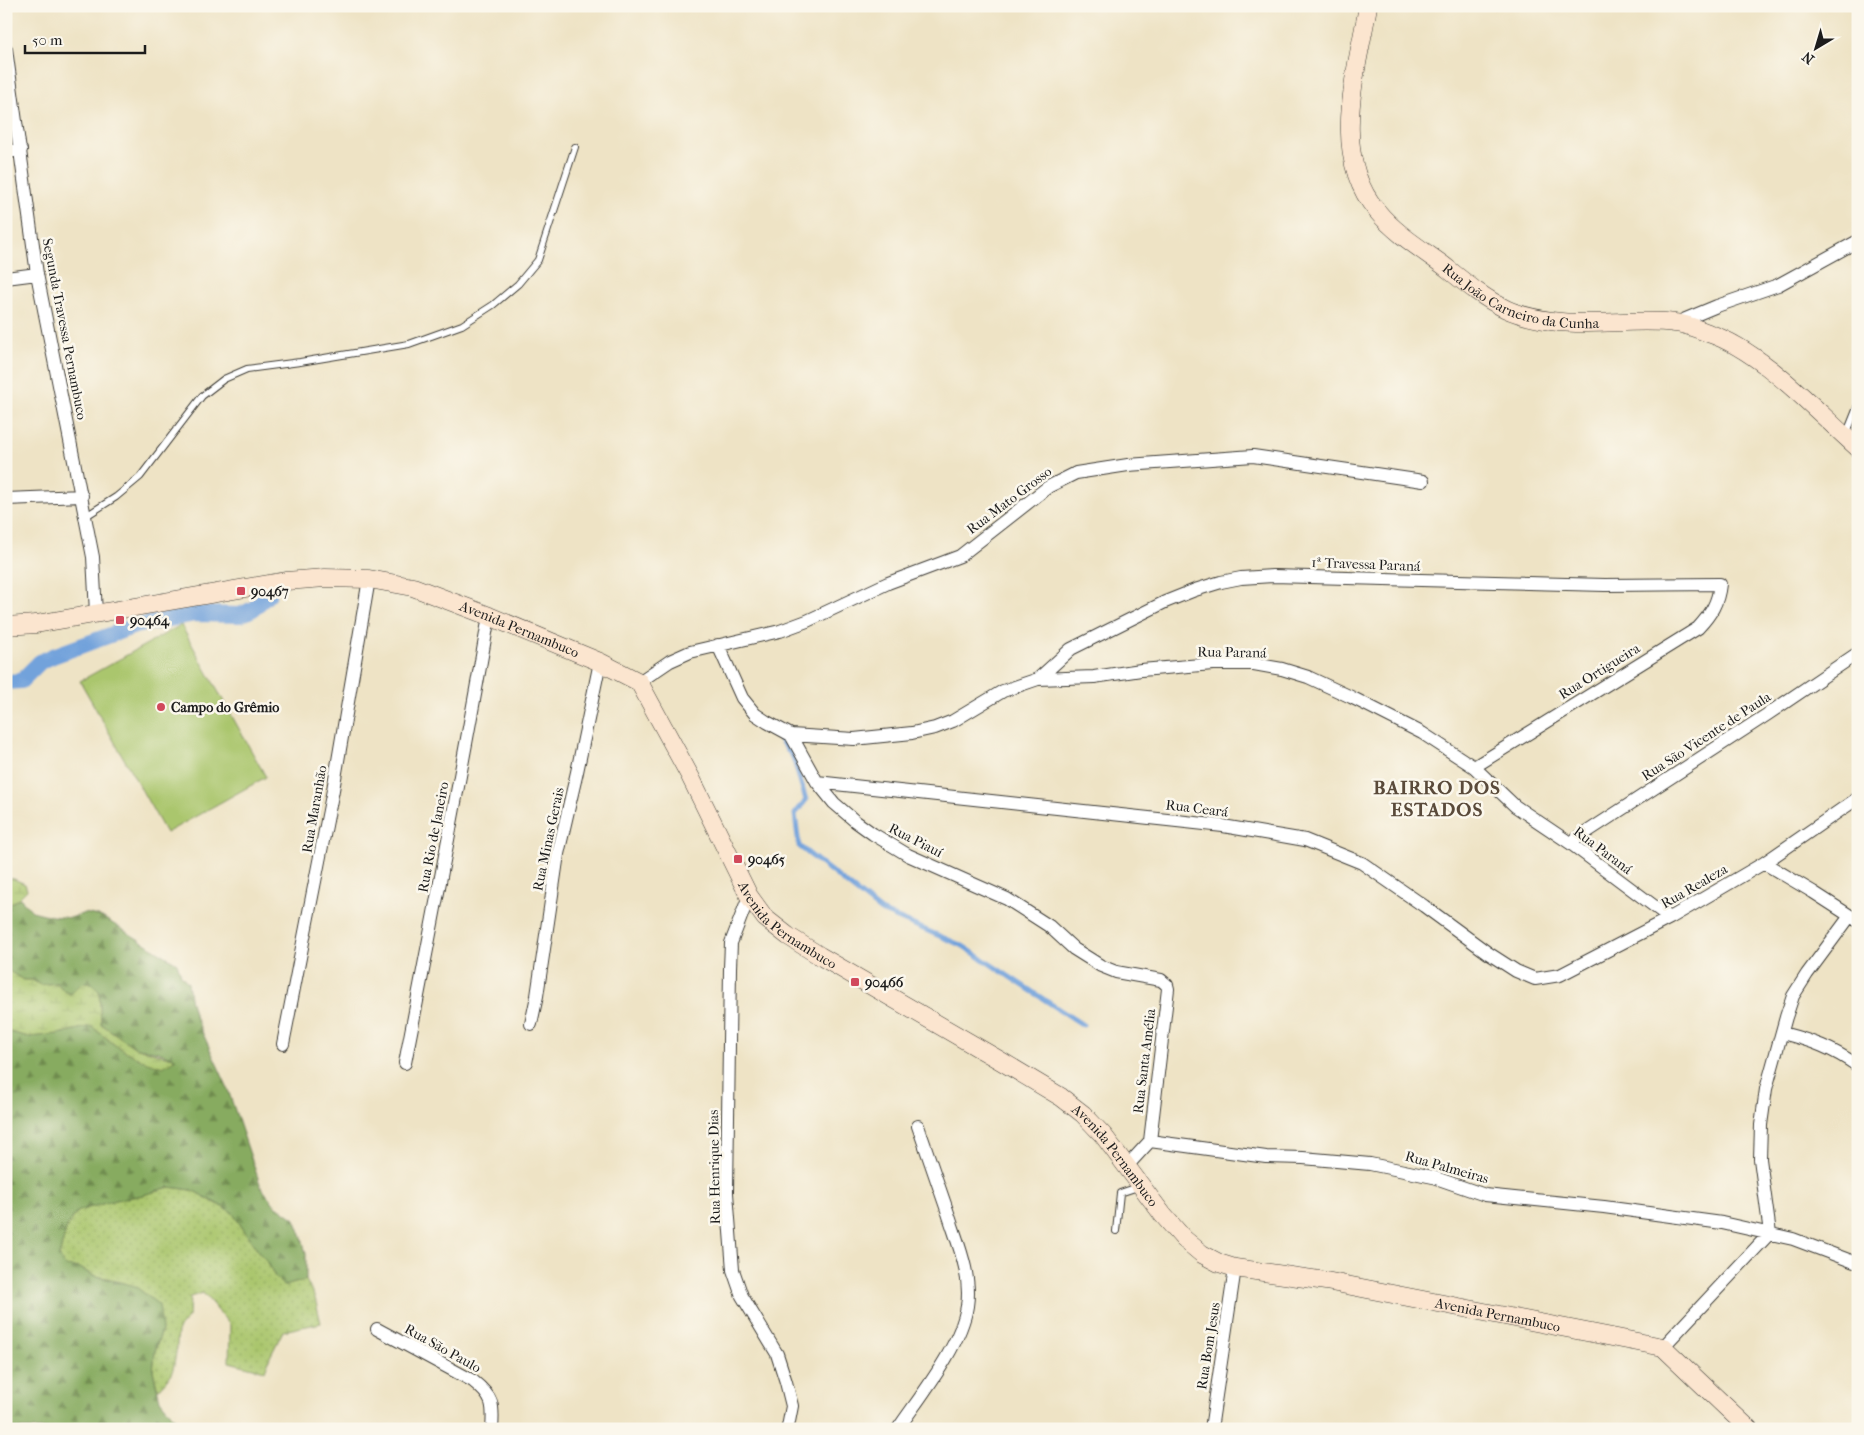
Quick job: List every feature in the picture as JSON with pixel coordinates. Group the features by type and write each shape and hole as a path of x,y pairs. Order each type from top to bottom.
{"street":[{"name":"Rua João Carneiro da Cunha","path":"1368,6 1351,96 1350,135 1354,168 1364,192 1377,211 1398,231 1487,298 1508,310 1551,321 1676,323 1710,333 1738,347 1758,361 1797,392 1852,442"},
{"name":"Segunda Travessa Pernambuco","path":"6,49 9,102 21,150 37,274 93,557 96,613"},
{"path":"6,152 21,150"},
{"path":"1676,323 1717,306 1778,285 1858,241"},
{"path":"6,278 37,274"},
{"name":"Rua Mato Grosso","path":"639,682 676,658 690,652 780,631 888,583 960,556 1048,487 1076,473 1128,465 1253,456 1423,481"},
{"path":"6,499 82,496"},
{"name":"1ª Travessa Paraná","path":"1038,679 1071,649 1094,637 1195,590 1241,578 1273,576 1606,585 1720,584"},
{"name":"Avenida Pernambuco","path":"6,626 36,624 286,581 325,578 369,579 413,587 600,662 639,682 695,785 749,896 764,918 788,936 1061,1097 1083,1114 1103,1135 1163,1215 1184,1239 1202,1254 1219,1263 1235,1268 1326,1281 1663,1347"},
{"name":"Rua Maranhão","path":"283,1044 333,790 369,579"},
{"name":"Rua Ortigueira","path":"1474,767 1698,628 1715,608 1719,597 1720,584"},
{"name":"Rua Rio de Janeiro","path":"405,1063 450,835 489,616"},
{"path":"718,645 742,698 754,714 791,735"},
{"name":"Rua São Vicente de Paula","path":"1570,843 1768,714 1858,652"},
{"name":"Rua Minas Gerais","path":"530,1024 537,996 558,854 600,662"},
{"name":"Rua Paraná","path":"791,735 854,739 912,733 935,728 953,721 1003,691 1038,679 1094,677 1141,670 1214,664 1254,664 1282,669 1308,677 1352,697 1422,733 1474,767 1515,806 1570,843 1670,918"},
{"name":"Rua Piauí","path":"791,735 817,782 834,803 873,834 908,855 1007,899 1042,922 1081,953 1101,966 1116,972 1161,980 1167,985"},
{"name":"Rua Ceará","path":"817,782 1223,826 1305,840 1362,863 1488,953 1516,971 1535,979"},
{"name":"Rua Realeza","path":"1535,979 1560,975 1670,918 1764,863 1858,798"},
{"path":"1744,1427 1663,1347 1770,1233 1760,1160 1761,1125 1766,1089 1793,996 1807,974 1854,919 1814,892 1764,863"},
{"name":"Rua Henrique Dias","path":"749,896 731,943 727,1193 730,1238 733,1270 742,1296 777,1354 786,1382 792,1406 788,1427"},
{"name":"Rua Santa Amélia","path":"1150,1140 1167,985"},
{"path":"1782,1034 1810,1040 1837,1052 1858,1066"},
{"path":"898,1429 949,1354 967,1306 967,1285 963,1259 918,1126"},
{"path":"1127,1166 1150,1140"},
{"name":"Rua Palmeiras","path":"1150,1140 1266,1157 1370,1164 1434,1177 1485,1195 1604,1207 1722,1223 1793,1239 1854,1262"},
{"name":"Rua Bom Jesus","path":"1211,1429 1235,1268"},
{"name":"Rua São Paulo","path":"377,1329 473,1381 485,1390 491,1399 494,1410 492,1429"}],"lane":[{"path":"86,516 116,497 140,477 202,396 224,379 247,369 409,344 462,325 493,305 518,284 538,260 575,147"},
{"path":"1852,442 1858,405"},
{"path":"1116,1232 1120,1193 1142,1186"}],"green space":[{"name":"Campo do Grêmio","path":"181,625 266,777 166,833 80,681"},
{"path":"6,878 25,884 27,890 15,901 6,904"},
{"path":"20,898 32,911 52,916 70,918 85,913 102,917 177,963 181,975 188,983 194,1014 226,1084 261,1187 274,1204 295,1219 302,1237 306,1254 306,1280 284,1286 275,1277 268,1262 260,1254 232,1212 192,1190 169,1187 143,1195 116,1200 78,1211 67,1226 59,1256 64,1266 80,1268 92,1275 135,1286 159,1305 162,1329 155,1351 153,1371 160,1400 183,1429 6,1429 6,1031 29,1037 58,1034 91,1026 115,1045 176,1059 158,1052 134,1047 101,1024 99,991 80,984 71,994 64,991 57,983 40,985 32,980 23,980 6,969 6,904"},
{"path":"6,969 23,980 32,980 40,985 57,983 64,991 71,994 80,984 89,982 99,991 101,1024 134,1047 176,1059 163,1067 141,1060 115,1045 91,1026 58,1034 29,1037 6,1031"},
{"path":"169,1187 192,1190 232,1212 260,1254 268,1262 275,1277 284,1286 306,1280 315,1298 321,1323 283,1331 265,1371 229,1362 230,1325 203,1293 190,1297 189,1317 178,1329 172,1371 158,1390 153,1371 155,1351 162,1329 111,1279 92,1275 80,1268 64,1267 59,1256 67,1226 78,1211"}],"waterway":[{"path":"6,682 21,681 40,662 53,656 135,626 195,614 240,615 253,609 269,594"},
{"path":"778,737 793,757 806,800 795,814 799,846 881,911 963,946 1083,1025"}],"place":[{"name":"90467","path":"241,591"},
{"name":"90464","path":"120,620"},
{"name":"Campo do Grêmio","path":"161,707"},
{"name":"90465","path":"738,859"},
{"name":"90466","path":"855,982"}],"district":[{"name":"BAIRRO DOS ESTADOS","path":"1437,798"}]}
